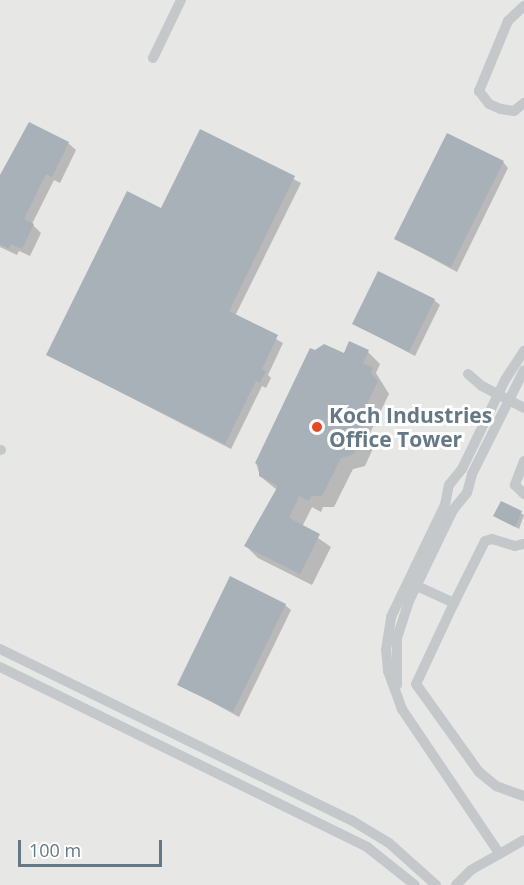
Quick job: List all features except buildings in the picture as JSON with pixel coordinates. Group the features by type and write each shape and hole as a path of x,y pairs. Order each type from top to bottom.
{"lane":[{"path":"153,58 181,0"},
{"path":"524,6 508,21 479,91 489,104 501,109 514,111 524,103"},
{"path":"499,853 402,709 388,671 391,617 449,508 466,493 467,472 524,351"},
{"path":"503,397 524,370"},
{"path":"468,374 524,408"},
{"path":"524,461 515,485 524,494"},
{"path":"398,697 396,638 449,508 449,485 467,472"},
{"path":"524,544 514,546 492,539 485,541 416,684 479,772 496,786 524,796"},
{"path":"417,586 454,603"},
{"path":"0,649 375,833 436,885"},
{"path":"0,667 367,847 415,885"},
{"path":"200,765 207,751"},
{"path":"456,885 471,870 524,840"}],"shaded area":[{"path":"0,0 524,0 524,885 0,885"}],"place":[{"name":"Koch Industries Office Tower","path":"317,427"}]}
